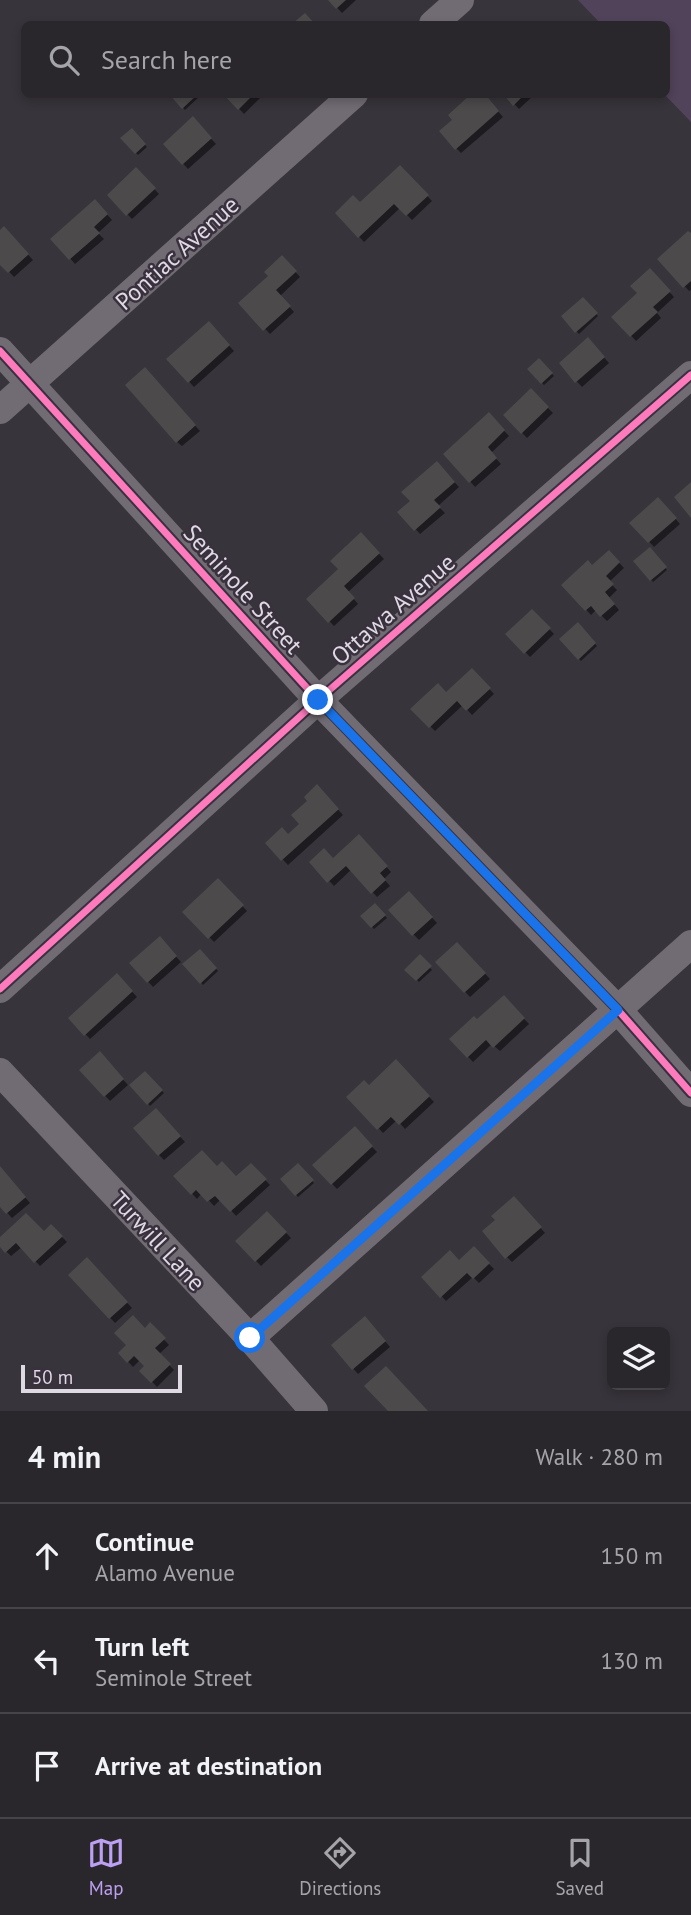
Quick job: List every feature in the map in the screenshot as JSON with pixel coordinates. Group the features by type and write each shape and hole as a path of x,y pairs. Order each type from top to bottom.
{"street":[{"path":"436,21 460,0"},
{"name":"Pontiac Avenue","path":"0,410 350,98"},
{"name":"Seminole Street","path":"0,351 318,700 618,1010 691,1093"},
{"name":"Ottawa Avenue","path":"0,989 318,700 691,375"},
{"path":"250,1338 691,944"},
{"name":"Turwill Lane","path":"0,1072 250,1338 314,1411"}],"shaded area":[{"path":"578,0 691,0 691,122 668,98 670,98 670,21 598,21"}],"building":[{"path":"328,0 346,0 336,9"},
{"path":"305,13 312,21 296,21"},
{"path":"172,98 194,98 182,109"},
{"path":"227,98 250,98 238,110"},
{"path":"467,98 488,98 499,111 455,150 439,131 452,120 448,115"},
{"path":"506,98 521,98 513,106"},
{"path":"193,116 212,138 182,165 163,144"},
{"path":"132,128 146,144 135,154 120,138"},
{"path":"400,165 429,195 406,216 394,204 358,238 335,213 353,195 360,202"},
{"path":"136,167 156,188 126,216 107,195"},
{"path":"95,199 108,214 94,227 100,233 69,260 50,239"},
{"path":"4,226 29,254 8,273 0,265 0,230"},
{"path":"688,231 691,233 691,281 683,288 657,259"},
{"path":"282,255 297,271 276,290 291,306 263,331 238,303 268,276 264,272"},
{"path":"650,268 671,291 653,307 658,312 630,337 611,317 637,293 630,286"},
{"path":"583,297 598,313 575,333 561,316"},
{"path":"209,321 230,345 188,383 166,359"},
{"path":"588,337 605,357 575,383 559,363"},
{"path":"539,358 553,373 541,384 527,369"},
{"path":"145,367 196,425 176,443 125,385"},
{"path":"531,388 549,407 521,434 503,415"},
{"path":"489,412 505,430 488,447 497,458 469,483 443,454"},
{"path":"437,461 455,482 434,500 441,507 414,531 397,512 410,501 401,492"},
{"path":"691,482 691,518 674,497"},
{"path":"658,497 677,518 648,543 629,523"},
{"path":"361,532 380,553 344,586 355,598 328,623 306,599 338,569 330,561"},
{"path":"650,547 667,567 650,581 633,561"},
{"path":"609,550 620,562 606,576 614,584 605,592 615,604 600,617 591,606 585,611 561,585 588,560 592,565"},
{"path":"532,609 551,628 524,654 505,634"},
{"path":"578,622 596,643 578,660 559,639"},
{"path":"472,668 491,688 466,711 457,701 429,728 410,709 438,683 446,692"},
{"path":"317,784 339,809 281,861 265,843 282,827 288,834 299,824 291,815 307,801 304,797"},
{"path":"359,834 388,866 380,873 386,880 371,894 346,866 327,883 309,862 324,848 333,858"},
{"path":"218,878 244,905 208,939 182,912"},
{"path":"409,891 433,917 412,936 388,910"},
{"path":"375,903 386,915 371,928 360,916"},
{"path":"160,936 177,956 147,983 129,963"},
{"path":"457,942 486,973 464,993 435,962"},
{"path":"200,949 217,968 200,984 182,964"},
{"path":"420,954 432,966 416,981 404,970"},
{"path":"117,973 133,991 84,1036 68,1018"},
{"path":"504,995 525,1018 493,1048 486,1040 467,1058 449,1039 474,1016 477,1019"},
{"path":"100,1051 124,1079 104,1097 79,1070"},
{"path":"396,1059 430,1096 399,1125 391,1117 377,1130 346,1097 364,1080 369,1085"},
{"path":"145,1071 163,1090 147,1105 129,1085"},
{"path":"156,1108 181,1136 158,1156 133,1128"},
{"path":"355,1126 373,1146 331,1185 312,1165"},
{"path":"202,1150 217,1166 222,1161 236,1176 251,1163 267,1179 230,1212 215,1196 207,1202 196,1190 191,1195 173,1176"},
{"path":"298,1163 314,1180 295,1196 280,1179"},
{"path":"0,1166 26,1197 6,1214 0,1207"},
{"path":"514,1196 542,1227 505,1259 482,1231 495,1220 491,1216"},
{"path":"267,1211 287,1232 255,1262 235,1241"},
{"path":"26,1213 44,1231 51,1224 63,1236 34,1263 16,1243 5,1253 0,1247 0,1237"},
{"path":"474,1246 490,1263 473,1279 467,1273 440,1298 421,1277 450,1250 459,1260"},
{"path":"87,1257 128,1302 109,1319 68,1275"},
{"path":"133,1315 145,1328 150,1322 166,1338 155,1348 171,1364 151,1383 139,1371 144,1366 134,1356 127,1363 118,1353 126,1345 114,1333"},
{"path":"365,1316 386,1341 352,1370 331,1345"},
{"path":"386,1366 428,1411 388,1411 364,1386"}],"cycle path":[{"path":"0,351 318,700 618,1010 691,1093"},
{"path":"0,989 318,700 691,375"}],"route":[{"path":"250,1338 618,1010 318,700"}]}
